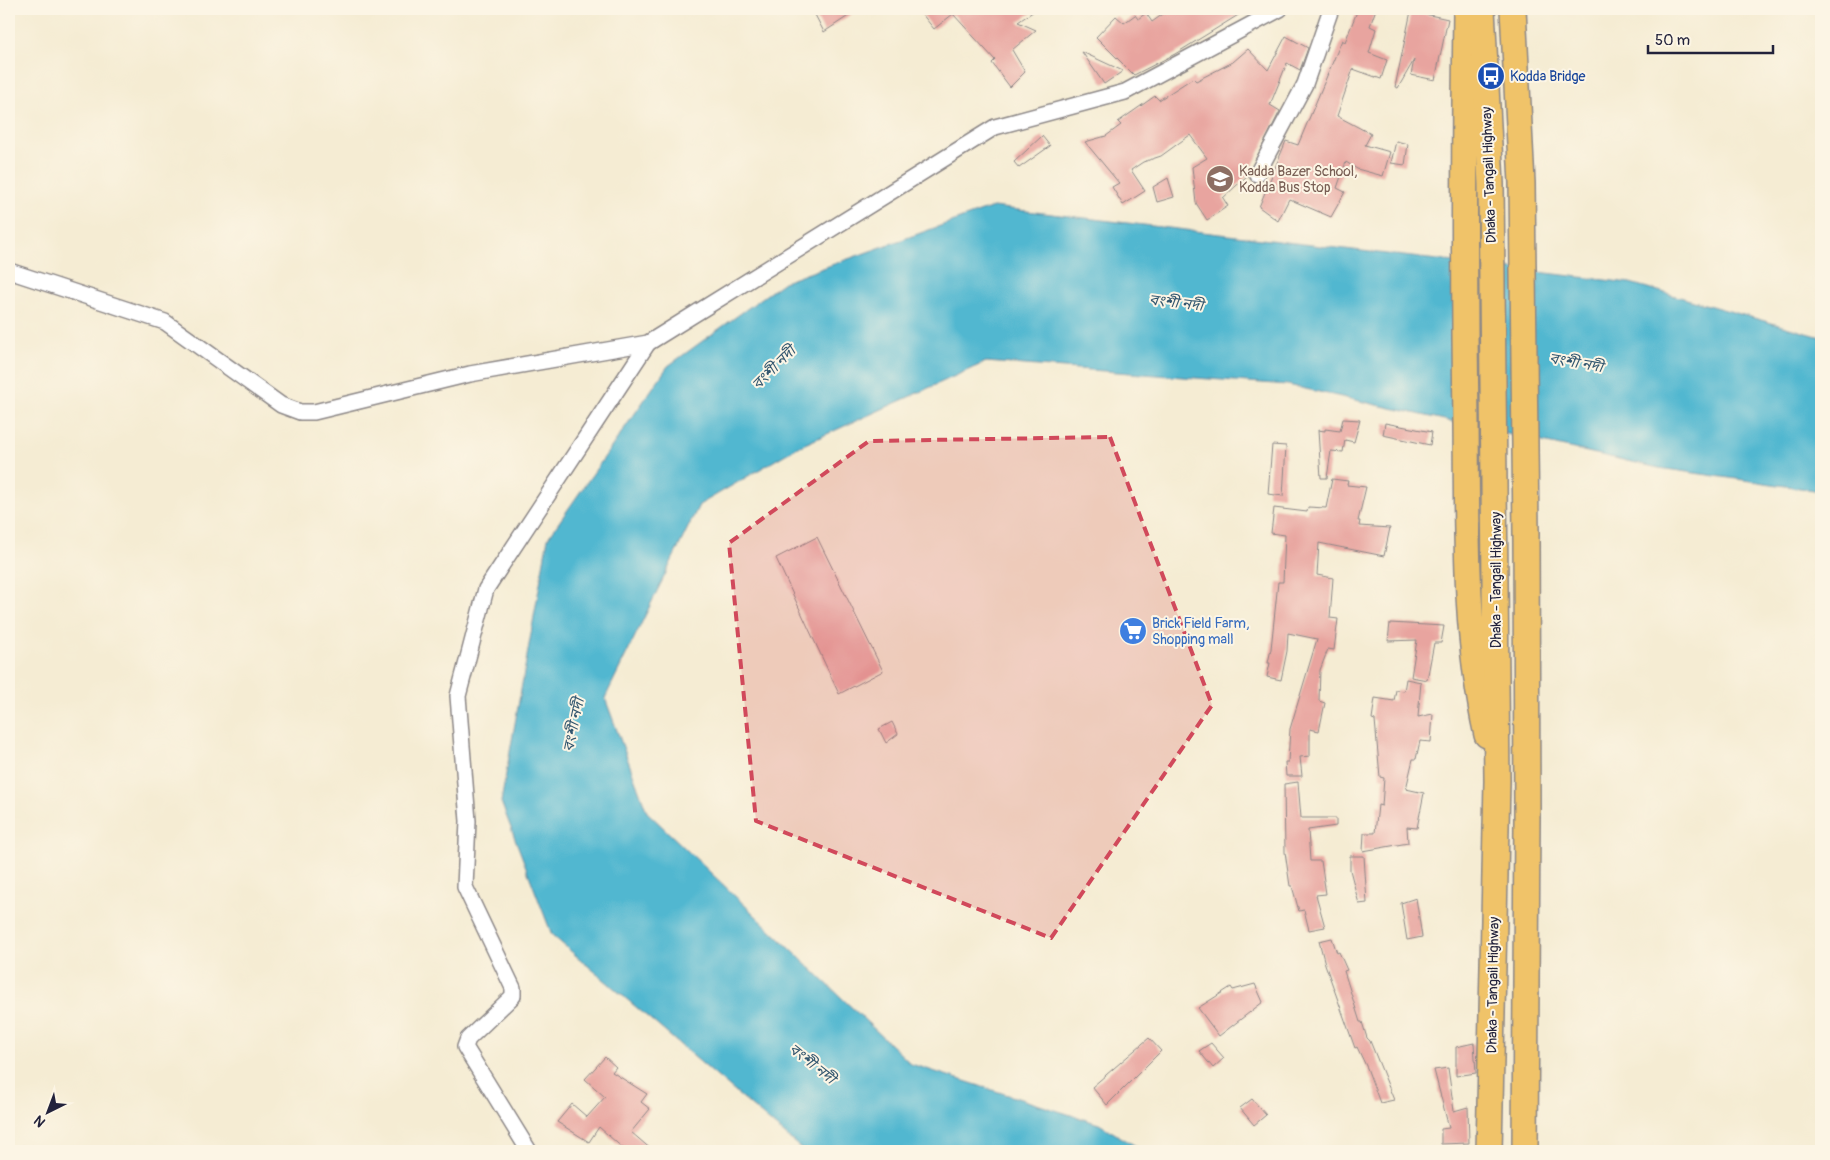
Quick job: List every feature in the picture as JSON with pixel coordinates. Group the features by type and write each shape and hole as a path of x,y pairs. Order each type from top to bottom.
{"highway":[{"path":"1466,9 1463,188 1470,634 1477,690 1497,781"},
{"name":"Dhaka - Tangail Highway","path":"1482,9 1491,184 1496,531 1497,781 1489,1151"},
{"path":"1513,9 1522,183 1526,533 1527,826 1524,1151"}],"street":[{"path":"9,272 165,322 281,405 300,412 314,412 470,374 648,343 995,127 1125,92 1280,9"},
{"path":"1257,174 1305,84 1331,9"},
{"path":"529,1151 465,1047 468,1039 512,996 513,988 465,887 468,821 458,696 486,589 648,343"}],"highlighted area":[{"path":"1110,437 1212,705 1051,938 756,821 729,543 869,441"}],"water":[{"name":"বংশী নদী","path":"993,207 1630,283 1821,337 1821,491 1659,468 1288,385 986,362 796,448 699,505 605,698 647,812 911,1064 1099,1124 1144,1151 804,1151 552,935 501,802 548,538 668,366 784,282"}],"building":[{"path":"812,9 859,9 824,32"},
{"path":"918,9 1037,9 1018,22 1036,30 1012,50 1025,72 1010,87 992,63 995,60 953,14 934,29"},
{"path":"1170,9 1248,9 1175,54 1134,75 1096,37 1116,16 1124,23 1135,15 1138,19 1146,13 1152,22"},
{"path":"1358,9 1376,9 1370,26 1376,29 1369,53 1387,60 1381,79 1353,69 1337,116 1371,134 1365,145 1390,152 1383,176 1357,169 1346,162 1337,188 1345,192 1331,217 1289,199 1278,221 1259,207 1286,141 1298,145 1342,40 1345,42"},
{"path":"1411,11 1448,19 1435,80 1411,75 1414,60 1398,88 1395,87"},
{"path":"1286,36 1308,48 1300,70 1287,63 1270,105 1280,111 1248,175 1223,198 1228,206 1207,220 1196,203 1192,167 1207,158 1190,135 1161,156 1143,162 1131,170 1145,191 1123,205 1112,187 1119,183 1085,142 1106,136 1121,125 1118,122 1155,96 1159,100 1193,78 1196,81 1233,62 1248,49 1268,70"},
{"path":"1082,52 1123,71 1104,84"},
{"path":"1042,136 1050,146 1019,168 1014,162"},
{"path":"1396,141 1408,144 1405,165 1391,163"},
{"path":"1168,178 1174,197 1157,202 1153,187"},
{"path":"1343,419 1360,420 1354,442 1345,440 1343,452 1331,451 1327,478 1321,478 1318,430 1340,431"},
{"path":"1385,423 1432,432 1430,445 1383,435"},
{"path":"1272,445 1286,446 1283,496 1268,494"},
{"path":"1332,479 1348,481 1347,485 1366,487 1358,521 1360,521 1359,526 1390,528 1384,556 1319,543 1317,575 1333,578 1330,618 1338,619 1334,650 1328,649 1320,670 1319,701 1325,703 1319,731 1310,729 1310,756 1300,757 1302,776 1286,776 1285,762 1288,762 1290,729 1317,639 1288,633 1287,651 1281,680 1267,677 1278,582 1283,582 1285,535 1271,533 1274,508 1307,512 1308,507 1326,508"},
{"path":"817,537 883,671 839,694 776,558"},
{"path":"1390,623 1444,626 1441,643 1434,643 1427,680 1411,677 1417,640 1388,641"},
{"path":"1406,679 1421,682 1418,717 1433,714 1431,742 1420,741 1416,759 1413,759 1406,789 1424,793 1417,828 1407,827 1408,843 1363,851 1364,833 1375,833 1378,805 1382,806 1384,778 1380,777 1375,720 1372,719 1375,698 1394,701 1396,690 1404,691"},
{"path":"892,722 898,734 886,743 879,729"},
{"path":"1298,782 1301,818 1336,818 1336,826 1308,830 1310,861 1321,861 1326,894 1316,895 1325,927 1309,930 1304,910 1299,911 1292,886 1290,886 1285,852 1284,784"},
{"path":"1350,856 1364,856 1367,903 1359,904 1350,870"},
{"path":"1416,898 1422,937 1407,940 1401,903"},
{"path":"1332,938 1337,953 1339,952 1347,970 1344,971 1360,1022 1362,1022 1394,1100 1380,1103 1367,1068 1357,1047 1355,1048 1325,964 1319,941"},
{"path":"1255,984 1263,1002 1219,1036 1198,1008 1231,987 1233,990"},
{"path":"1149,1038 1161,1051 1107,1105 1092,1087"},
{"path":"1211,1043 1224,1058 1213,1068 1199,1051"},
{"path":"1474,1043 1476,1073 1456,1076 1456,1047"},
{"path":"605,1057 616,1067 612,1072 647,1094 641,1102 650,1109 631,1132 653,1151 626,1151 599,1127 589,1142 557,1122 572,1104 587,1117 605,1097 585,1079"},
{"path":"1448,1068 1454,1111 1468,1107 1469,1143 1441,1144 1441,1129 1449,1128 1434,1070"},
{"path":"1252,1099 1266,1115 1254,1125 1240,1108"}],"place":[{"name":"Kodda Bridge","path":"1491,76"},
{"name":"Kadda Bazer School, Kodda Bus Stop","path":"1220,179"},
{"name":"Brick Field Farm, Shopping mall","path":"1133,631"}]}
